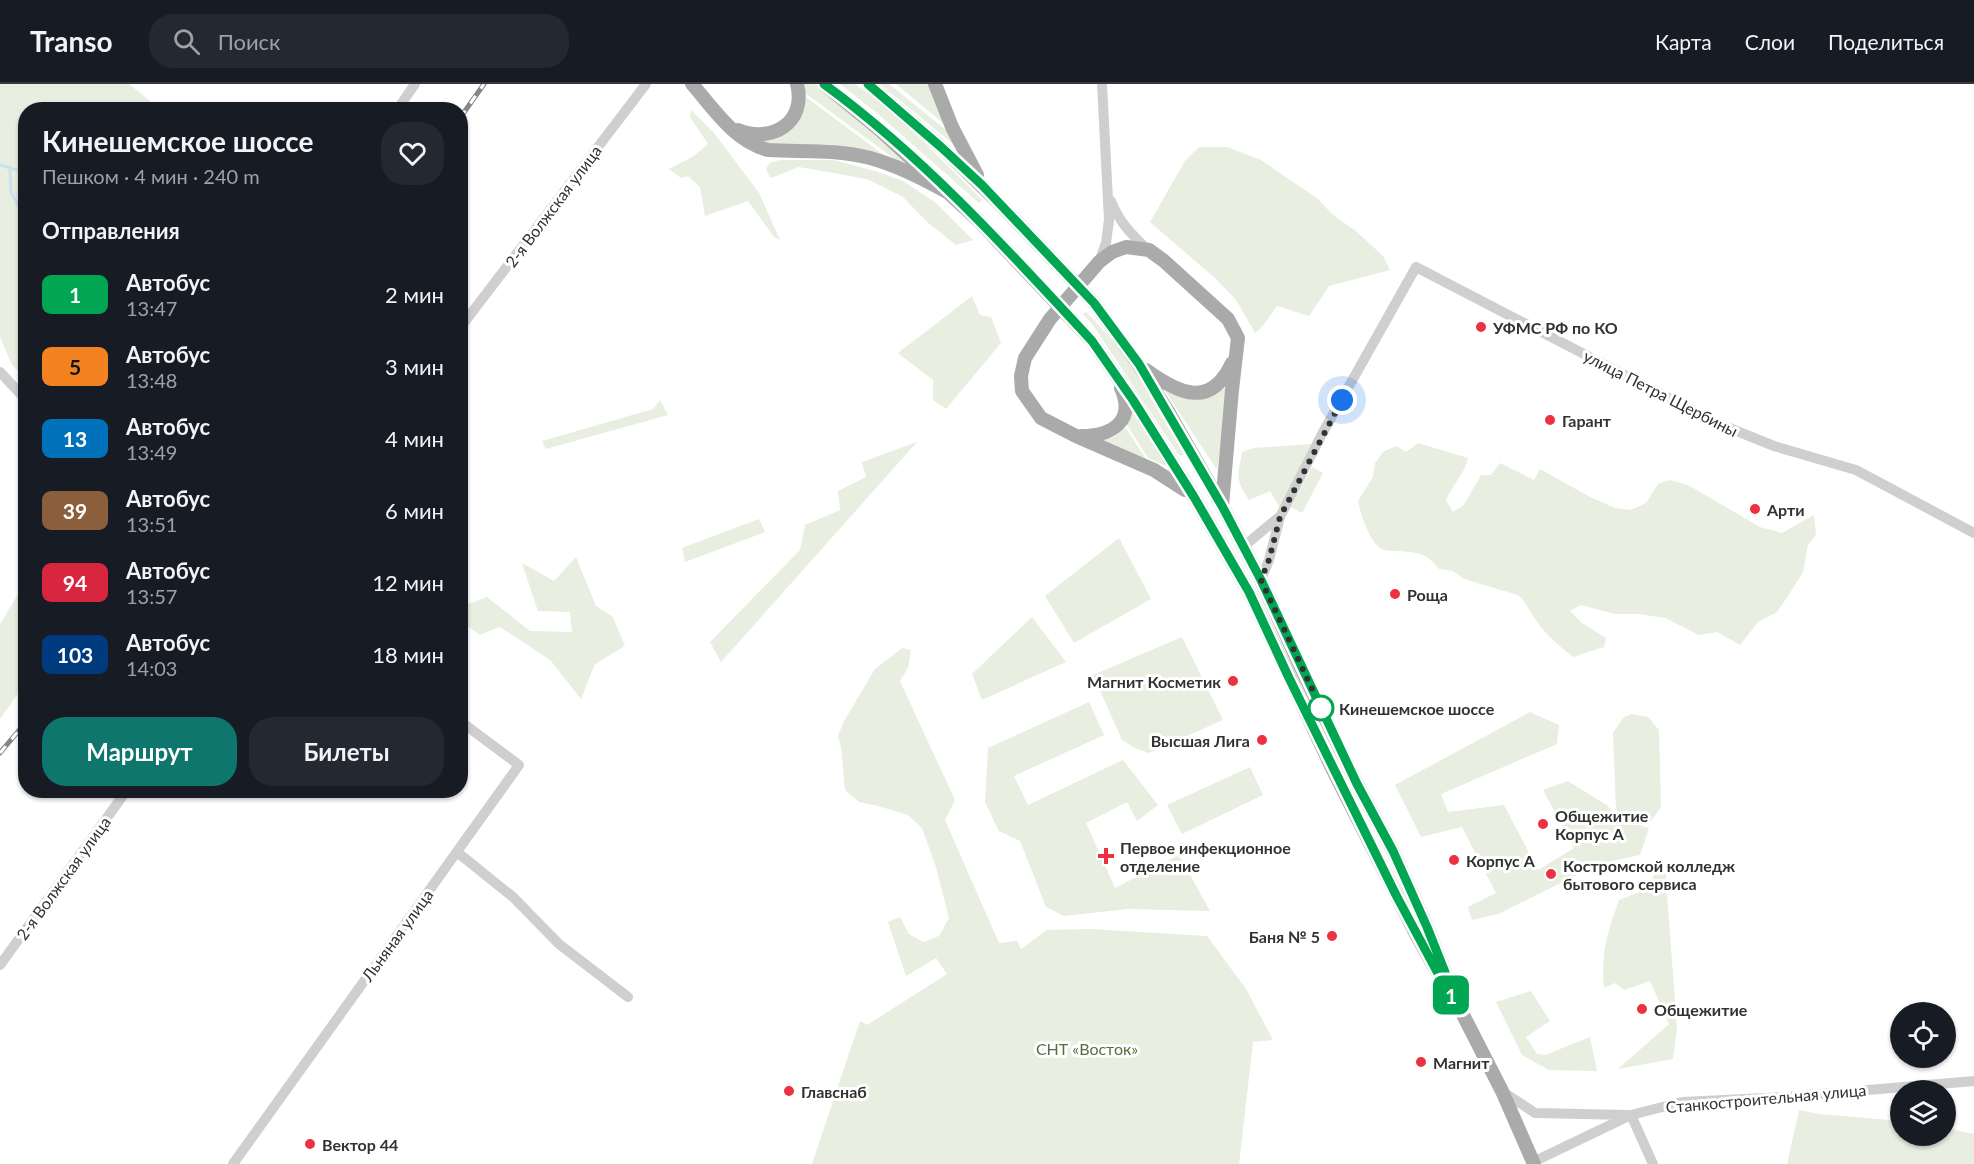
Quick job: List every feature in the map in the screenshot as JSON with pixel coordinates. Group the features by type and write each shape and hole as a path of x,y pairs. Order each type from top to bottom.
{"main road":[{"path":"692,84 728,125 743,139 758,147 768,150 838,152 870,157 924,179 954,196"},
{"path":"728,125 745,133 754,134 779,130 788,124 800,103 797,84"},
{"path":"824,84 879,129 954,196 1092,341 1111,367 1194,497 1249,592 1391,885 1442,981 1458,1005"},
{"path":"868,84 982,185 1094,303 1139,364 1222,506 1261,580 1357,784 1393,851 1458,1005 1502,1091 1531,1163"},
{"path":"935,84 952,127 982,185"},
{"path":"1194,497 1154,470 1041,418 1022,391 1021,376 1025,357 1046,326 1099,262 1112,252 1126,247 1149,250 1172,267 1228,319 1238,338 1222,506"},
{"path":"1139,364 1162,382 1177,390 1198,393 1214,388 1226,376 1236,355"},
{"path":"1076,436 1097,436 1106,433 1115,428 1122,419 1125,397 1111,367"}],"street":[{"path":"402,102 414,84"},
{"name":"2-я Волжская улица","path":"468,318 646,84"},
{"path":"1099,262 1106,243 1109,220 1102,84"},
{"path":"1107,193 1117,217 1149,250"},
{"name":"улица Петра Щербины","path":"1261,580 1269,560 1280,517 1322,434 1416,267 1717,423 1774,446 1856,470 1974,533"},
{"path":"0,372 18,391"},
{"name":"улица Петра Щербины","path":"1243,547 1280,517"},
{"name":"Льняная улица","path":"233,1164 519,765 468,727"},
{"name":"2-я Волжская улица","path":"0,965 121,798"},
{"path":"456,852 513,897 560,944 628,997"},
{"name":"Станкостроительная улица","path":"1531,1163 1631,1115 1682,1102 1974,1081"},
{"path":"1502,1091 1535,1113 1631,1115 1653,1164"}],"green space":[{"path":"0,84 129,84 151,102 18,102 18,371 12,365 0,337"},
{"path":"805,84 815,84 919,168 896,160 805,93"},
{"path":"840,84 855,84 883,105 982,200 979,203 878,114"},
{"path":"880,84 889,84 946,130 953,144"},
{"path":"896,84 930,84 943,123"},
{"path":"806,97 889,159 775,146 760,141 804,109"},
{"path":"691,110 714,133 759,193 780,240 774,237 748,201 705,216 700,187 688,176 681,178 669,169 694,156 708,144 690,117"},
{"path":"1199,147 1227,147 1261,160 1318,199 1332,214 1357,232 1383,256 1390,270 1329,286 1309,316 1277,306 1255,333 1236,300 1216,279 1150,222 1185,161"},
{"path":"780,160 834,160 903,181 936,203 973,240 956,245 927,222 903,197 867,179 799,167 771,178 766,170 768,165"},
{"path":"972,296 980,315 991,317 1001,343 946,409 933,400 933,380 898,353"},
{"path":"1086,312 1114,343 1139,378 1185,449 1185,454 1181,456 1178,454 1093,325 1083,314"},
{"path":"1229,386 1217,470 1165,391 1182,397 1197,398 1212,395"},
{"path":"660,400 668,415 546,449 542,441 653,409"},
{"path":"1132,413 1168,467 1148,458 1127,425"},
{"path":"1126,428 1146,459 1102,440 1114,437"},
{"path":"917,442 721,662 710,642 800,550 805,525 840,510 838,491 866,477 862,462"},
{"path":"1418,443 1468,458 1446,500 1453,512 1464,505 1481,475 1491,475 1500,463 1534,480 1540,469 1590,497 1615,508 1631,510 1646,503 1658,484 1670,480 1688,485 1760,527 1782,533 1814,515 1816,535 1808,545 1803,572 1777,612 1758,622 1740,645 1717,632 1699,635 1665,618 1638,614 1615,614 1581,605 1570,611 1582,623 1606,638 1604,647 1573,657 1543,630 1518,595 1464,579 1453,571 1439,569 1422,554 1384,550 1374,542 1358,501 1373,477 1375,463 1383,452 1396,446 1406,452"},
{"path":"1311,444 1280,508 1270,491 1249,500 1241,488 1239,478 1242,452 1254,448"},
{"path":"1312,467 1323,473 1302,513 1291,507"},
{"path":"759,519 765,532 685,562 682,548"},
{"path":"1119,538 1151,599 1074,643 1045,596"},
{"path":"576,557 596,606 613,617 625,646 595,664 581,699 551,661 519,639 499,627 480,635 468,627 468,603 487,597 530,631 572,632 570,612 538,611 522,563 554,581"},
{"path":"18,594 18,694 0,719 0,624"},
{"path":"1032,617 1066,662 982,700 972,674"},
{"path":"1182,637 1223,720 1149,753 1122,740 1093,675"},
{"name":"СНТ «Восток»","path":"902,648 911,650 908,668 900,681 955,800 945,820 999,943 1017,941 1021,949 1047,930 1090,929 1207,936 1246,989 1273,1040 1253,1042 1239,1164 812,1164 860,1021 867,1025 947,974 936,958 906,976 888,922 900,917 909,934 923,942 939,936 949,918 936,867 922,828 908,815 859,802 845,790 838,736 844,721 875,669"},
{"path":"1089,702 1104,735 1014,776 1028,805 1123,760 1158,805 1137,821 1127,802 1086,823 1115,888 1179,855 1210,911 1128,909 1064,916 1046,907 1020,841 999,831 985,802 988,748"},
{"path":"1530,712 1559,725 1557,744 1441,794 1448,812 1504,805 1538,870 1574,848 1543,790 1568,781 1608,806 1618,820 1630,823 1619,815 1616,808 1613,733 1623,718 1631,714 1648,717 1659,730 1661,807 1651,821 1633,823 1649,828 1640,855 1599,864 1498,914 1472,920 1468,907 1496,893 1462,827 1421,837 1395,785"},
{"path":"1250,767 1263,795 1182,834 1167,805"},
{"path":"1665,866 1677,1028 1673,1059 1618,1069 1669,1024 1650,981 1624,990 1615,983 1604,988 1603,964 1606,943 1619,900 1650,888 1656,868"},
{"path":"1531,991 1550,1021 1526,1037 1537,1054 1545,1055 1590,1037 1597,1071 1549,1070 1522,1055 1496,1002"},
{"path":"1799,1110 1890,1120 1890,1146 1956,1146 1956,1130 1974,1134 1974,1164 1787,1164"}],"waterway":[{"path":"0,165 18,170"},
{"path":"10,167 11,192 18,205"}],"railway":[{"path":"468,107 484,84"},
{"path":"0,753 18,732"}],"bus line":[{"name":"1","path":"824,84 845,99 954,196 1092,341 1111,367 1194,497 1249,592 1333,770 1396,895 1442,981 1458,1005 1393,851 1357,784 1261,580 1222,506 1139,364 1094,303 982,185 868,84"}],"place":[{"name":"УФМС РФ по КО","path":"1481,327"},
{"name":"Гарант","path":"1550,420"},
{"name":"Арти","path":"1755,509"},
{"name":"Роща","path":"1395,594"},
{"name":"Магнит Косметик","path":"1233,681"},
{"name":"Кинешемское шоссе","path":"1321,708"},
{"name":"Высшая Лига","path":"1262,740"},
{"name":"Общежитие Корпус А","path":"1543,824"},
{"name":"Первое инфекционное отделение","path":"1106,856"},
{"name":"Корпус А","path":"1454,860"},
{"name":"Костромской колледж бытового сервиса","path":"1551,874"},
{"name":"Баня № 5","path":"1332,936"},
{"name":"Общежитие","path":"1642,1009"},
{"name":"Магнит","path":"1421,1062"},
{"name":"Главснаб","path":"789,1091"},
{"name":"Вектор 44","path":"310,1144"}],"route":[{"path":"1321,708 1261,580 1269,560 1280,517 1342,400"}]}
